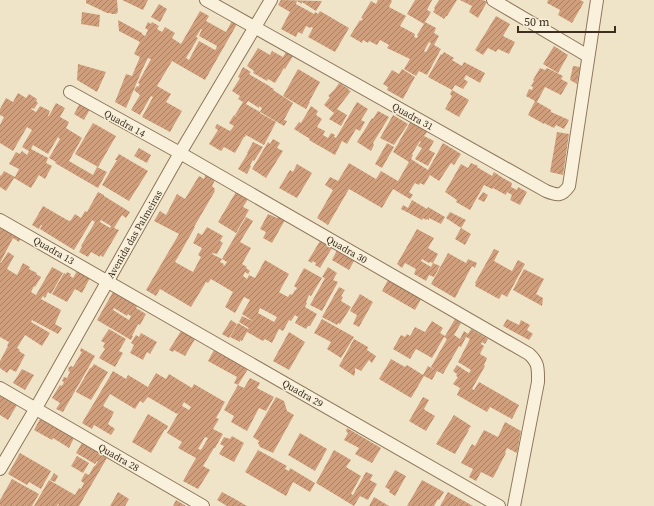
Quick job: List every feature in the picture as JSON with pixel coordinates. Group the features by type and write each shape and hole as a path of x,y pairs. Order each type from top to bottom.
{"street":[{"path":"206,0 255,28"},
{"name":"Avenida das Palmeiras","path":"0,469 180,153 271,0"},
{"path":"493,0 588,56 597,0"},
{"name":"Quadra 31","path":"255,28 555,195 565,192 569,186 588,56"},
{"name":"Quadra 14","path":"70,92 180,153"},
{"name":"Quadra 30","path":"180,153 529,354 534,359 538,369 538,382 514,506"},
{"name":"Quadra 13","path":"0,220 107,281"},
{"name":"Quadra 29","path":"107,281 499,506"},
{"name":"Quadra 28","path":"0,388 203,506"}],"building":[{"path":"86,0 117,0 118,12 116,14 107,13 86,3"},
{"path":"122,0 148,0 143,10"},
{"path":"281,0 322,1 316,11 302,2 302,4 297,1 296,4 314,14 315,12 318,14 320,11 349,28 335,52 308,37 313,28 311,27 306,26 302,34 298,32 296,37 281,29 290,12 278,5"},
{"path":"378,0 391,0 392,1 389,7 406,16 400,26 415,34 414,37 417,38 417,35 424,24 407,14 415,0 432,0 427,10 431,12 425,22 436,28 434,33 439,36 434,45 441,49 427,75 419,71 416,76 404,69 410,59 387,48 389,45 380,40 377,45 363,40 362,43 350,36 360,20 361,21 363,19 361,18 371,1 376,4","holes":["429,42 431,43 426,52 424,51"]},
{"path":"439,0 457,0 444,19 433,12"},
{"path":"460,0 483,0 487,2 478,18 469,12 472,6"},
{"path":"548,0 580,0 584,2 572,23 558,15 560,10 547,3"},
{"path":"159,4 167,9 160,22 151,17"},
{"path":"200,11 209,16 206,21 226,32 232,21 237,24 205,80 172,61 157,86 171,94 166,102 182,111 170,132 142,117 153,97 151,96 140,115 131,110 140,95 134,90 140,84 138,83 151,59 148,58 126,108 115,102 126,74 132,76 140,57 134,54 140,42 119,31 118,20 145,36 148,30 145,28 148,22 151,24 152,22 159,26 157,29 162,32 165,27 175,33 172,38 181,44","holes":["202,29 199,36 217,46 216,49 215,50 199,41 189,60 186,58 198,38 196,37"]},
{"path":"82,12 100,15 99,27 81,24"},
{"path":"496,16 510,24 503,36 515,42 509,54 498,49 496,52 488,48 483,55 475,50"},
{"path":"554,46 568,55 558,73 543,64"},
{"path":"258,48 270,55 272,51 283,57 286,52 293,56 275,83 268,79 267,81 253,73 254,71 247,66"},
{"path":"444,52 454,58 452,60 462,66 464,62 485,73 480,83 466,75 464,79 468,82 463,89 455,85 452,90 428,77 441,54 442,55"},
{"path":"78,64 106,72 97,92 77,80"},
{"path":"573,66 580,67 577,84 570,80"},
{"path":"243,67 251,72 249,74 271,87 274,89 273,90 293,103 284,120 287,121 284,126 260,112 276,122 264,145 246,135 235,153 224,147 221,151 209,144 218,130 215,128 217,124 230,131 234,126 229,123 234,115 239,118 235,115 243,102 238,99 240,96 232,91 240,78 238,77","holes":["248,101 259,108 259,106 262,108 260,112 246,104"]},
{"path":"540,68 545,70 547,68 563,76 561,79 568,83 561,95 545,87 537,102 551,110 551,112 569,120 564,129 556,125 554,128 528,115 535,101 526,96 529,89 532,90 533,87 531,86 534,81 533,80"},
{"path":"298,69 320,82 306,109 283,96"},
{"path":"402,69 415,77 403,99 387,90 388,87 383,84 392,70 399,74"},
{"path":"339,83 351,91 337,109 347,115 341,126 329,119 334,113 324,105 330,97 328,96"},
{"path":"452,90 469,100 459,117 445,109 452,96 450,94"},
{"path":"18,93 26,98 29,94 37,99 36,101 38,103 34,109 31,109 36,112 40,106 50,111 48,116 56,103 65,108 60,117 69,122 66,128 82,138 69,161 93,175 97,167 107,172 98,188 49,158 60,139 58,137 48,154 33,145 31,149 48,158 46,163 52,166 45,179 39,175 31,188 14,178 6,191 0,187 0,175 1,176 4,171 15,177 19,169 9,164 16,152 20,154 22,151 27,155 29,151 22,147 32,130 27,127 13,151 0,143 0,125 4,117 0,115 0,109 6,98 13,102"},
{"path":"357,102 368,109 361,120 365,122 360,131 356,129 347,144 342,141 335,155 309,140 310,139 294,129 299,122 301,123 311,106 318,111 316,115 322,119 317,127 325,131 323,135 328,138 331,133 335,135 334,137 336,138"},
{"path":"80,103 90,109 84,120 74,114"},
{"path":"378,111 389,117 373,143 374,145 371,151 357,142"},
{"path":"393,115 408,124 394,145 380,138"},
{"path":"411,121 428,131 424,136 434,141 429,150 435,153 428,166 415,159 422,148 418,146 421,142 420,141 412,154 411,159 428,170 443,143 461,154 454,165 451,163 439,181 430,175 424,185 415,183 409,192 413,195 410,199 393,189 382,208 349,189 328,225 317,218 333,190 325,185 330,177 338,181 349,163 376,179 381,171 398,181 409,162 393,152"},
{"path":"93,123 116,136 98,167 75,154"},
{"path":"557,132 569,134 563,175 550,172"},
{"path":"273,139 280,143 277,148 283,151 266,178 252,169 268,142 270,144"},
{"path":"253,142 263,147 250,165 251,166 247,174 238,169"},
{"path":"387,143 394,147 382,168 375,164"},
{"path":"139,148 151,155 147,163 134,156"},
{"path":"119,154 148,171 129,201 102,185"},
{"path":"471,163 492,176 494,172 512,183 511,187 517,190 518,187 527,192 520,205 510,200 512,195 507,192 506,195 484,185 470,210 456,202 457,200 445,192 461,164 468,168"},
{"path":"297,164 312,173 297,198 279,188 290,170 293,172"},
{"path":"206,174 215,180 212,186 215,191 175,262 193,272 201,257 198,255 202,248 193,243 198,233 202,235 207,227 223,236 220,241 223,243 217,254 212,254 222,259 246,217 253,221 240,242 251,248 242,264 250,271 248,274 245,272 243,276 247,279 249,275 255,278 265,260 289,274 279,292 288,297 296,290 297,288 294,286 304,268 322,278 311,296 309,295 306,302 305,307 317,314 310,326 306,329 295,323 298,317 295,315 291,321 289,320 283,331 279,329 272,343 265,339 263,341 247,332 240,342 230,337 238,323 248,329 249,328 239,322 242,316 253,321 242,314 250,300 244,297 235,313 225,307 233,292 211,279 208,283 206,282 191,307 160,289 156,296 146,290 179,234 154,221 160,211 166,215 177,194 185,199 199,176 204,179","holes":["222,259 227,262 224,266 224,264 220,262","260,308 277,317 274,322 258,313"]},
{"path":"98,192 130,212 126,218 122,215 114,228 119,230 103,257 91,252 88,257 79,252 95,222 92,220 74,250 40,229 42,225 39,229 32,225 43,206 69,221 75,214 81,218 85,211 87,212","holes":["101,220 111,226 110,228 100,222"]},
{"path":"236,192 248,199 243,207 249,210 236,233 218,222"},
{"path":"483,192 488,195 484,202 478,199"},
{"path":"412,200 445,217 441,224 429,218 429,220 423,218 422,220 401,209 403,205 408,208"},
{"path":"450,212 466,220 461,228 446,218"},
{"path":"268,214 285,220 272,243 263,238 266,232 260,229"},
{"path":"0,226 21,238 19,242 13,238 0,263"},
{"path":"461,228 471,234 465,245 455,239"},
{"path":"417,229 434,238 428,248 438,254 433,263 440,266 434,277 429,275 426,281 414,274 416,269 405,263 402,268 397,264","holes":["422,259 429,263 433,263 431,267 421,261"]},
{"path":"320,241 332,248 320,268 315,265 316,263 313,261 312,263 308,261"},
{"path":"494,249 499,251 494,261 512,271 518,260 525,264 507,297 502,294 499,299 475,286 475,283"},
{"path":"337,250 354,261 349,270 332,260"},
{"path":"8,252 14,256 7,269 17,275 23,263 30,267 29,269 37,273 36,274 41,277 31,292 36,295 52,267 63,273 51,294 48,292 45,298 43,296 41,299 61,310 55,324 62,328 58,334 32,320 31,322 50,333 42,346 25,335 17,348 25,355 16,372 10,369 7,373 0,368 0,361 9,342 0,337 0,263"},
{"path":"448,253 466,263 468,259 477,263 475,268 472,266 455,298 431,284"},
{"path":"328,267 337,273 333,280 338,282 322,311 310,305 325,278 322,277"},
{"path":"524,269 544,279 536,294 543,298 542,306 513,290"},
{"path":"77,271 90,278 82,293 75,289 67,302 52,294 64,273 66,274 67,272 71,274 70,276 73,278"},
{"path":"388,280 421,299 415,310 382,291"},
{"path":"339,287 345,290 341,296 343,297 341,301 351,307 340,324 338,323 337,325 322,317"},
{"path":"113,292 137,306 136,308 146,314 140,325 138,324 131,340 97,320","holes":["114,308 127,316 128,314 131,316 129,320 113,310"]},
{"path":"360,294 373,302 359,327 353,324 357,315 350,311"},
{"path":"322,319 354,337 341,358 327,349 331,342 314,333"},
{"path":"455,319 461,323 454,335 460,339 464,331 468,334 471,329 488,339 485,344 482,342 481,344 484,346 480,354 487,358 484,365 485,366 472,389 474,390 479,382 519,405 512,419 490,407 487,412 457,395 460,388 453,384 458,377 453,371 457,365 469,373 471,370 458,362 470,339 466,337 443,374 437,371 432,380 424,376 411,398 379,379 391,359 405,367 407,365 423,375 428,366 435,370 431,367 447,339 444,337 432,358 416,349 410,359 393,349 401,335 405,337 407,334 410,336 415,327 425,332 432,321 443,328 440,333 445,336"},
{"path":"507,319 519,325 521,320 530,325 527,330 533,334 529,340 503,326"},
{"path":"231,320 237,324 229,338 222,334"},
{"path":"109,329 126,339 119,351 123,353 115,367 99,358 105,349 103,347 105,343 101,341"},
{"path":"181,331 195,339 185,356 174,350 173,352 169,350"},
{"path":"289,332 305,342 289,370 273,361"},
{"path":"141,333 157,342 150,354 147,352 143,360 130,353 134,345 131,343 136,335 139,337"},
{"path":"354,339 368,347 367,350 376,356 372,363 369,360 361,371 355,368 354,376 339,366"},
{"path":"81,348 95,356 63,412 56,409 60,403 52,398 60,385 62,386 64,377 67,378 70,372 68,371 68,368 71,366 73,367 82,352 80,351"},
{"path":"214,350 248,369 238,385 234,383 237,377 208,361"},
{"path":"94,364 108,372 91,400 76,392 90,368"},
{"path":"22,369 34,375 25,390 13,383"},
{"path":"113,371 126,379 128,375 148,387 156,373 166,379 169,374 192,388 194,384 225,402 216,418 219,419 213,429 223,434 203,466 210,470 198,489 183,481 196,458 178,448 182,442 167,433 179,412 177,414 148,397 143,403 140,401 135,409 110,394 103,406 114,412 108,424 115,429 111,435 94,425 92,429 82,423","holes":["184,402 191,407 189,410 182,406","205,437 208,438 201,450 198,449"]},
{"path":"250,378 260,383 257,388 274,397 266,411 259,408 247,431 231,422 234,416 224,410 238,385 244,388"},
{"path":"0,395 17,405 8,420 0,415"},
{"path":"276,397 284,401 287,411 294,415 273,453 260,447 258,443 259,441 253,437"},
{"path":"423,397 429,400 424,409 435,416 426,431 409,421"},
{"path":"148,414 168,426 151,453 132,442"},
{"path":"454,415 471,426 455,454 436,444"},
{"path":"40,419 74,438 69,448 53,438 52,440 34,430"},
{"path":"505,422 521,431 517,453 507,448 506,453 493,478 481,472 476,481 469,477 473,469 461,463 472,444 475,446 484,430 498,437"},
{"path":"347,428 381,448 372,463 355,454 359,448 344,440 348,433 346,431"},
{"path":"300,433 327,449 315,471 288,455"},
{"path":"232,436 244,443 234,462 219,454 224,446 220,444 224,437 230,439"},
{"path":"82,443 107,458 79,506 58,506 58,504 57,506 34,506 49,480 75,495 79,488 81,489 84,483 81,481 85,473 89,475 98,461 95,464 76,453"},
{"path":"258,450 287,466 285,469 289,471 290,468 315,483 310,492 293,482 286,496 245,472"},
{"path":"334,450 351,460 346,467 361,476 351,494 353,495 366,472 373,475 370,480 377,484 368,500 360,496 354,506 316,483"},
{"path":"20,453 51,471 41,489 29,482 27,485 8,474"},
{"path":"77,456 89,463 83,473 71,466"},
{"path":"395,470 406,476 395,496 385,487"},
{"path":"54,473 58,476 55,482 50,480"},
{"path":"12,479 39,494 32,506 0,506 0,500"},
{"path":"422,480 444,492 434,506 407,506"},
{"path":"118,492 129,499 125,506 110,506"},
{"path":"222,492 247,506 227,506 217,500"},
{"path":"448,492 473,506 440,506"},
{"path":"374,497 389,506 369,506"},
{"path":"176,500 186,506 173,506"}]}
